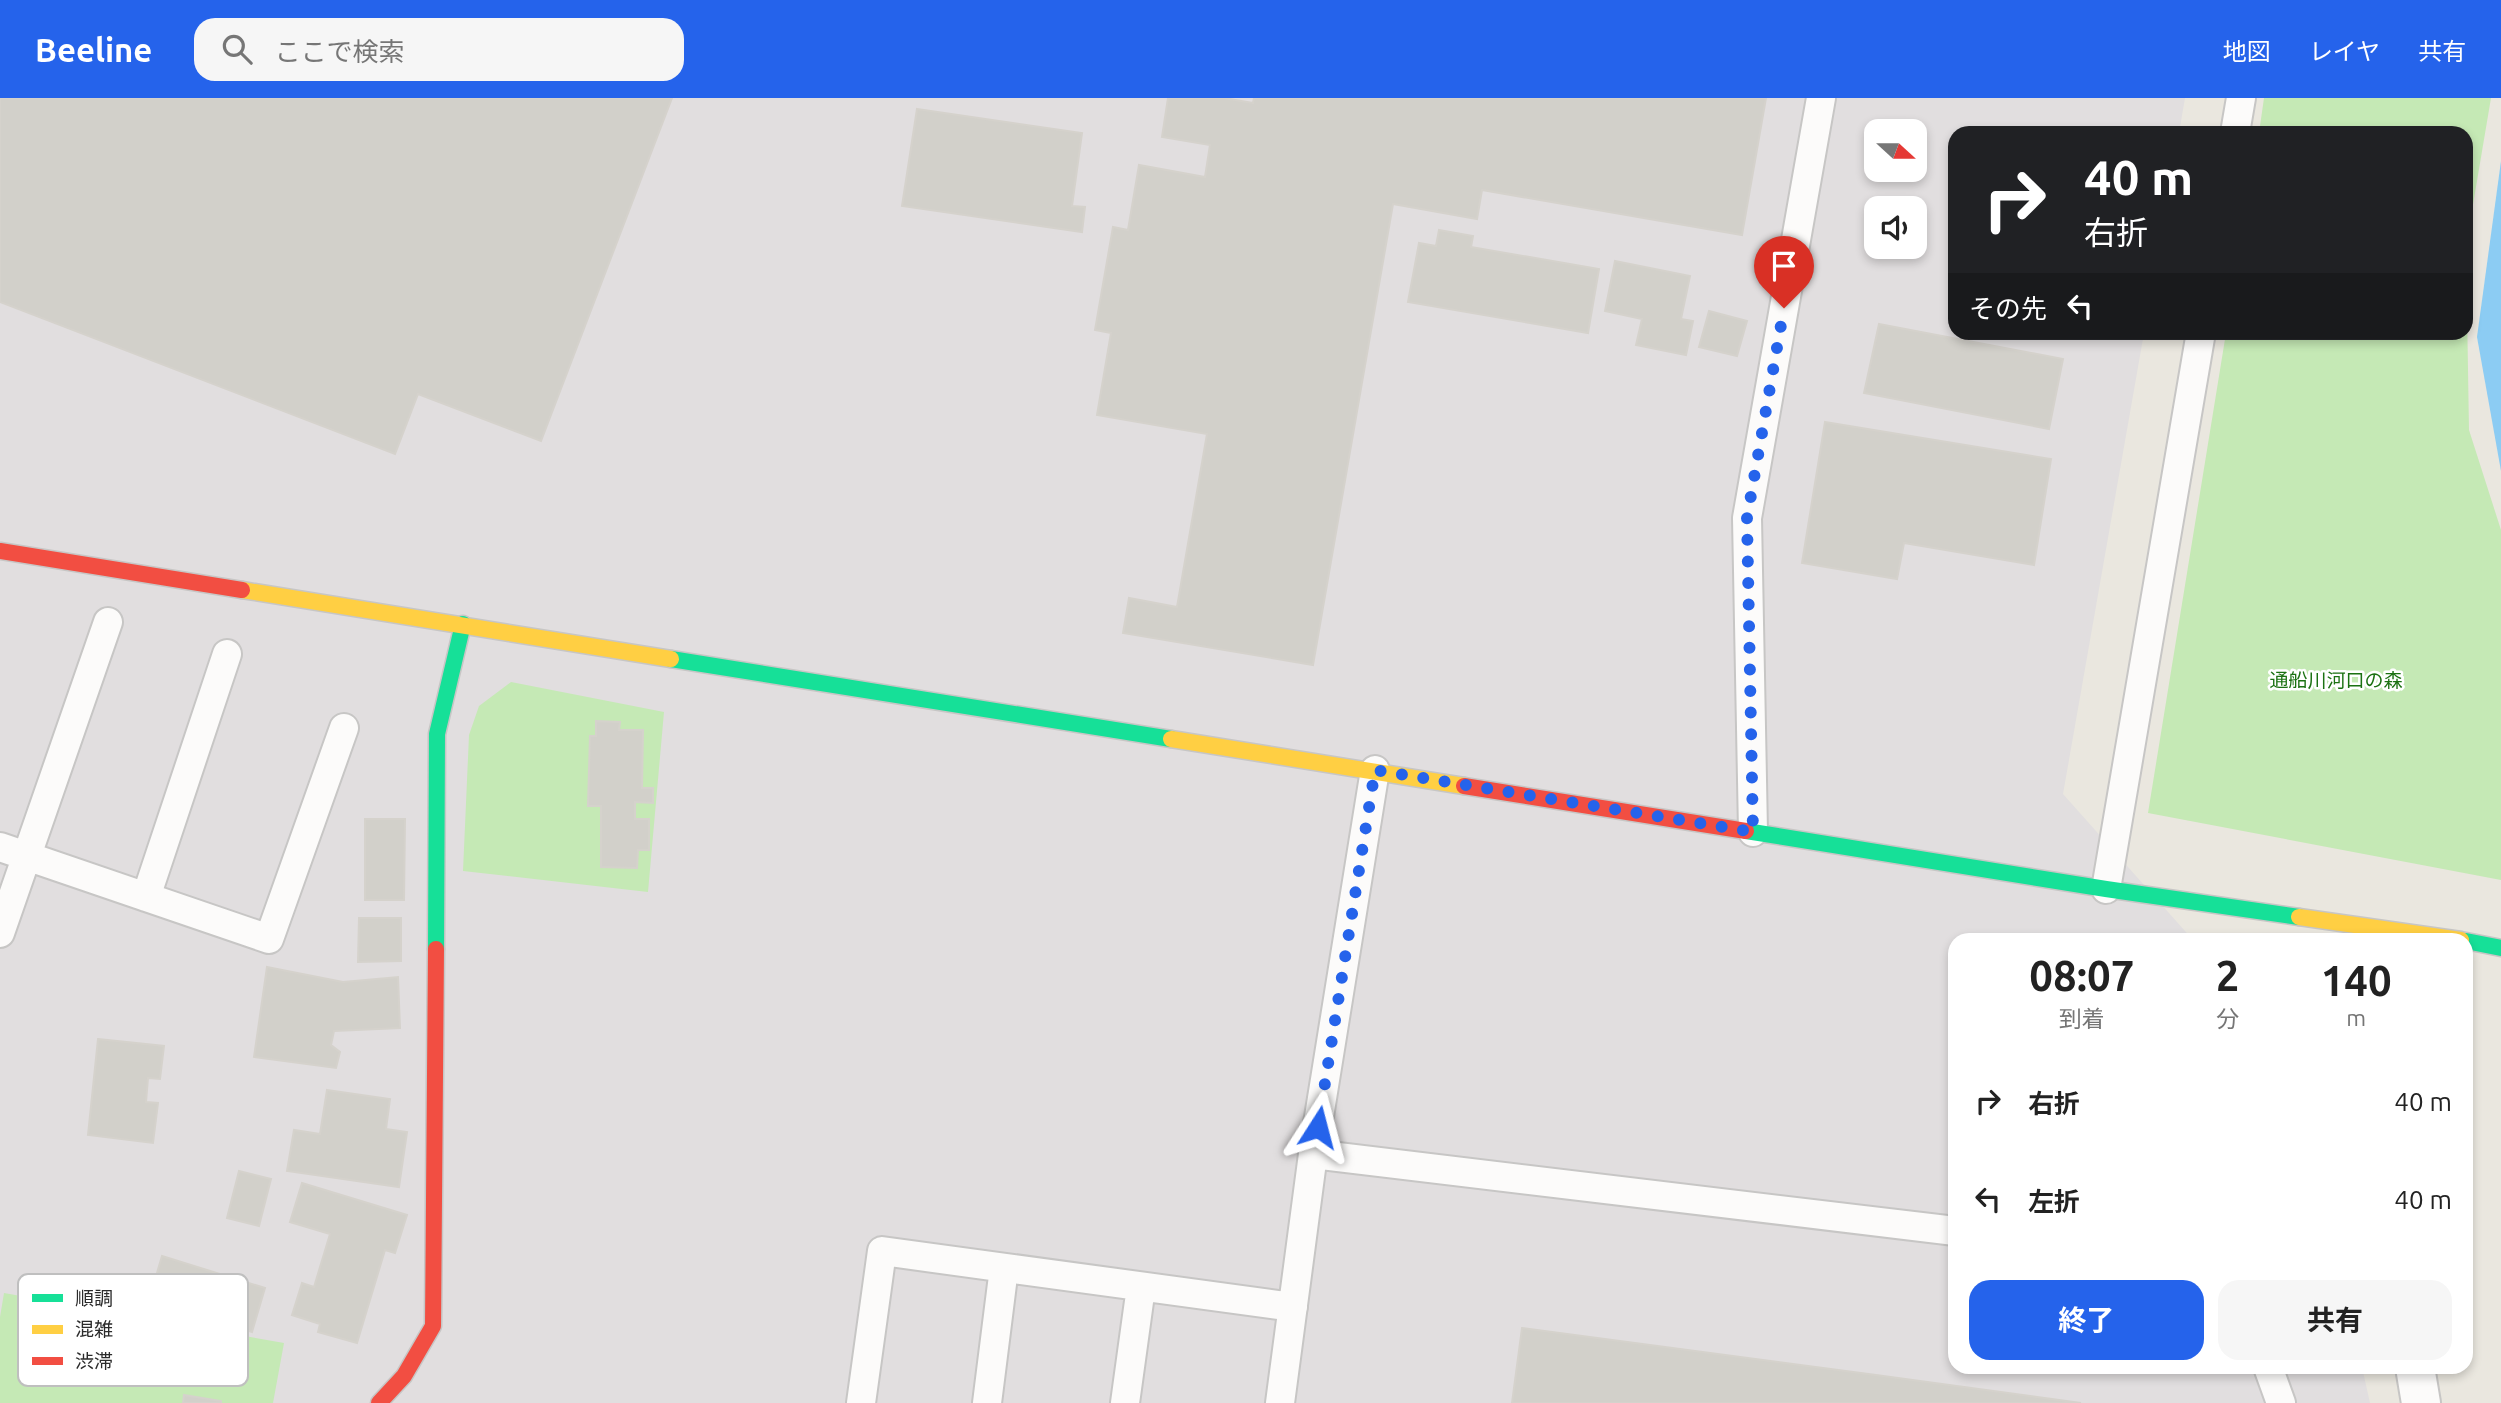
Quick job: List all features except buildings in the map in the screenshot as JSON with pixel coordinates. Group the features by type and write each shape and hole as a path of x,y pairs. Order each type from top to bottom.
{"street":[{"path":"0,551 1375,770 2106,889 2344,932"},
{"path":"379,1403 404,1376 433,1326 438,734 463,624"},
{"path":"2473,942 2501,948"},
{"path":"2416,1374 2421,1403"}],"lane":[{"path":"1753,832 1747,518 1821,98"},
{"path":"2236,126 2241,98"},
{"path":"2106,889 2200,340"},
{"path":"0,933 108,622"},
{"path":"146,897 227,654"},
{"path":"0,847 269,939 344,728"},
{"path":"1280,1403 1313,1154 1375,770"},
{"path":"1313,1154 1948,1230"},
{"path":"861,1403 882,1251 1293,1307"},
{"path":"987,1403 1004,1268"},
{"path":"1125,1403 1141,1287"},
{"path":"2271,1374 2281,1403"}],"shaded area":[{"path":"0,98 2185,98 2180,126 1948,126 1948,340 2143,340 2063,794 2187,933 1948,933 1948,1374 2364,1374 2370,1403 0,1403"}],"green space":[{"path":"2264,98 2491,98 2473,205 2473,126 2260,126"},
{"name":"通船川河口の森","path":"2225,340 2468,340 2469,430 2501,530 2501,880 2148,813"},
{"path":"511,682 664,712 648,892 463,871 469,735 479,706"},
{"path":"4,1293 18,1296 18,1386 248,1386 248,1337 284,1343 273,1403 0,1403 0,1317"}],"water":[{"path":"2501,161 2501,471 2477,337"}],"traffic: fast":[{"path":"436,949 437,734 463,624"},
{"path":"671,659 1171,739"},
{"path":"1746,831 2299,917"},
{"path":"2473,942 2501,948"}],"traffic: slow":[{"path":"242,590 671,659"},
{"path":"1171,739 1464,786"},
{"path":"2299,917 2412,933"}],"traffic: jam":[{"path":"0,551 242,590"},
{"path":"1464,786 1746,831"},
{"path":"379,1403 404,1376 433,1326 436,949"}],"route":[{"path":"1318,1127 1375,770 1753,832 1747,518 1784,308"}]}
